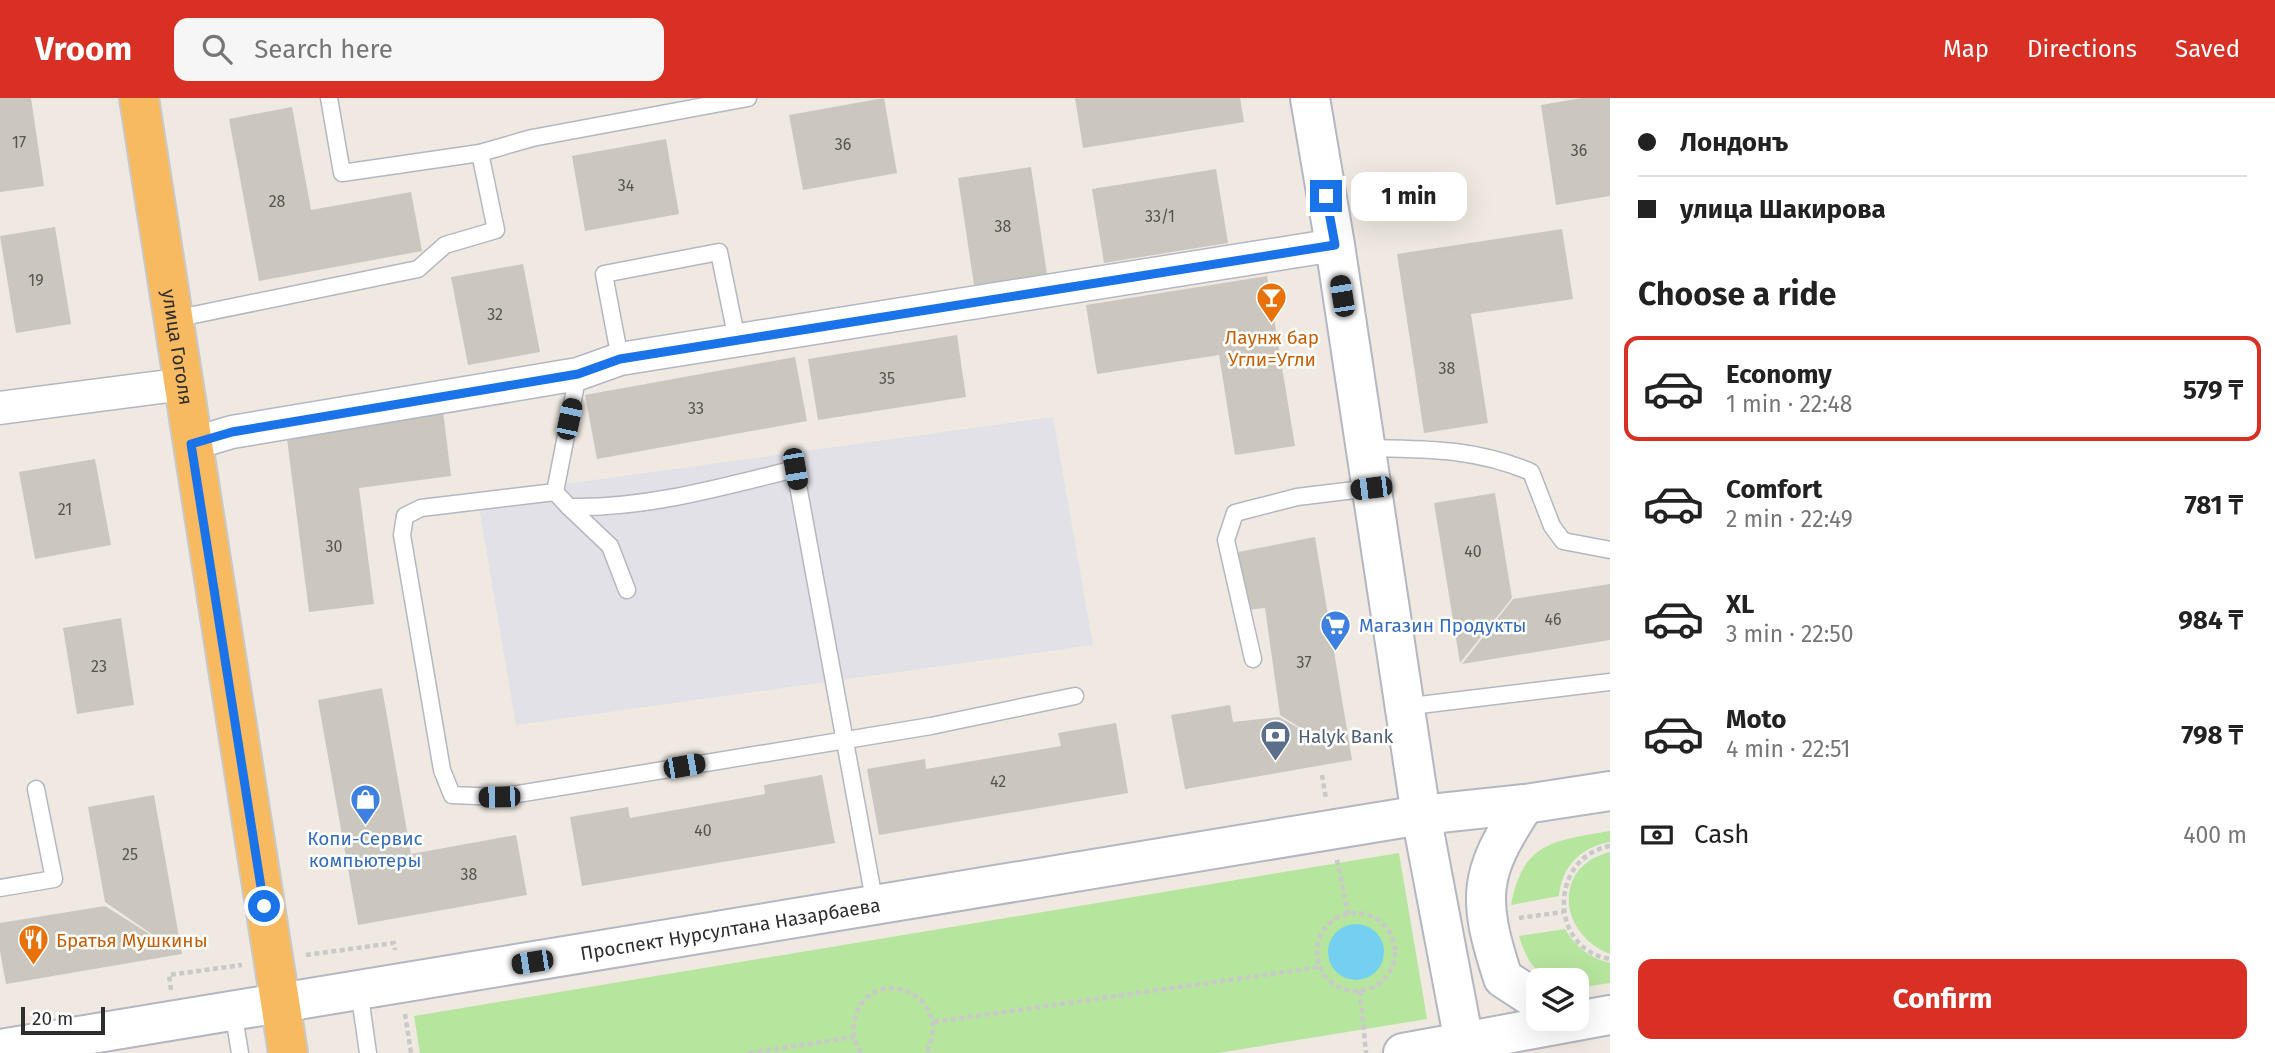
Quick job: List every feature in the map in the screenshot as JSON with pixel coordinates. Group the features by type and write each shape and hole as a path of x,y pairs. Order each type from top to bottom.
{"highway":[{"name":"улица Гоголя","path":"139,98 288,1053"}],"main road":[{"path":"1310,98 1335,245 1421,815 1473,1048"},
{"name":"Проспект Нурсултана Назарбаева","path":"0,1049 1421,815 1525,804 1610,791"},
{"path":"1525,804 1491,863 1484,904 1503,978 1526,1012"},
{"path":"1589,1013 1610,1014"},
{"path":"1589,1018 1610,1014"},
{"path":"1403,1053 1473,1048 1527,1031"}],"street":[{"path":"191,444 232,432 578,374 620,359 1335,245"},
{"path":"0,408 184,384"}],"lane":[{"path":"329,98 342,173 480,153 532,138 748,98"},
{"path":"172,320 418,269 445,245 496,230 480,153"},
{"path":"620,359 604,274 719,252 737,340"},
{"path":"555,492 578,374"},
{"path":"1365,448 1447,450 1509,463 1531,472 1552,526 1563,541 1610,550"},
{"path":"569,507 638,502 720,488 795,469 875,905"},
{"path":"1253,659 1226,540 1235,513 1297,498 1371,488"},
{"path":"555,492 610,546 627,590"},
{"path":"555,492 421,508 405,516 402,535 442,770 452,794 499,797 931,726 1075,696"},
{"path":"1403,707 1610,682"},
{"path":"0,888 54,879 36,789"},
{"path":"359,990 369,1053"},
{"path":"233,1011 240,1053"}],"path":[{"path":"1610,846 1588,854 1576,865 1567,879 1563,912 1577,941 1590,952 1610,959"},
{"path":"1517,918 1563,912"},
{"path":"1348,914 1372,917 1390,933 1395,957 1384,979 1360,991 1339,988 1329,981 1320,967 1316,947 1327,925 1348,914"},
{"path":"933,1022 1320,967"},
{"path":"861,1053 853,1037 853,1021 859,1006 871,994 886,989 902,989 917,995 928,1007 933,1022 933,1038 926,1053"},
{"path":"1360,991 1366,1053"},
{"path":"749,1053 853,1037"}],"shaded area":[{"path":"1053,417 1093,645 516,725 477,496"}],"green space":[{"path":"1610,831 1610,842 1590,848 1569,867 1559,896 1511,905 1516,884 1533,856 1557,842"},
{"path":"1610,852 1610,954 1580,932 1572,917 1569,901 1571,885 1578,871 1591,860"},
{"path":"1399,853 1427,1019 1218,1053 420,1053 414,1016"},
{"path":"1565,929 1584,951 1610,963 1610,983 1589,986 1589,968 1536,968 1528,958 1519,936"}],"water":[{"path":"1356,924 1367,926 1376,932 1382,941 1382,963 1376,972 1367,978 1356,980 1345,978 1336,972 1330,963 1328,952 1330,941 1336,932 1345,926"}],"building":[{"path":"0,98 31,98 44,186 0,192"},
{"path":"884,98 897,173 803,190 789,115"},
{"path":"1075,98 1240,98 1244,122 1083,148"},
{"path":"1582,98 1610,98 1610,196 1556,205 1541,105"},
{"path":"292,107 311,210 411,192 422,251 259,281 229,119"},
{"path":"666,139 679,214 585,231 572,156"},
{"path":"1031,167 1047,274 974,285 958,178"},
{"path":"1216,169 1228,243 1104,263 1092,189"},
{"path":"55,227 71,324 16,333 0,236"},
{"path":"1562,229 1573,299 1471,314 1488,423 1424,433 1397,254"},
{"path":"523,264 540,352 468,365 451,277"},
{"path":"1267,276 1295,446 1235,455 1219,355 1097,374 1086,305"},
{"path":"957,335 966,397 818,420 808,359"},
{"path":"795,357 807,421 597,459 585,395"},
{"path":"443,411 451,476 359,488 374,604 309,612 286,431"},
{"path":"95,459 111,545 35,559 19,472"},
{"path":"1495,493 1512,598 1460,663 1434,503"},
{"path":"1315,537 1352,760 1185,789 1171,715 1230,705 1233,722 1279,717 1321,741 1280,715 1265,608 1247,610 1238,552"},
{"path":"1610,584 1610,640 1462,664 1513,599"},
{"path":"121,618 134,705 77,714 63,628"},
{"path":"382,688 411,854 516,835 527,895 358,925 318,700"},
{"path":"1116,723 1128,793 879,835 867,769 925,759 926,769 1061,746 1058,733"},
{"path":"822,775 835,843 582,886 570,817 628,807 630,818 765,794 764,785"},
{"path":"154,795 182,954 6,984 0,951 0,923 105,906 178,952 105,902 88,807"}],"place":[{"name":"Лаунж бар Угли=Угли","path":"1272,325"},
{"name":"Магазин Продукты","path":"1336,652"},
{"name":"Halyk Bank","path":"1275,763"},
{"name":"Копи-Сервис компьютеры","path":"365,826"},
{"name":"Братья Мушкины","path":"33,967"}],"route":[{"path":"264,906 191,444 232,432 578,374 620,359 1335,245 1326,196"}]}
